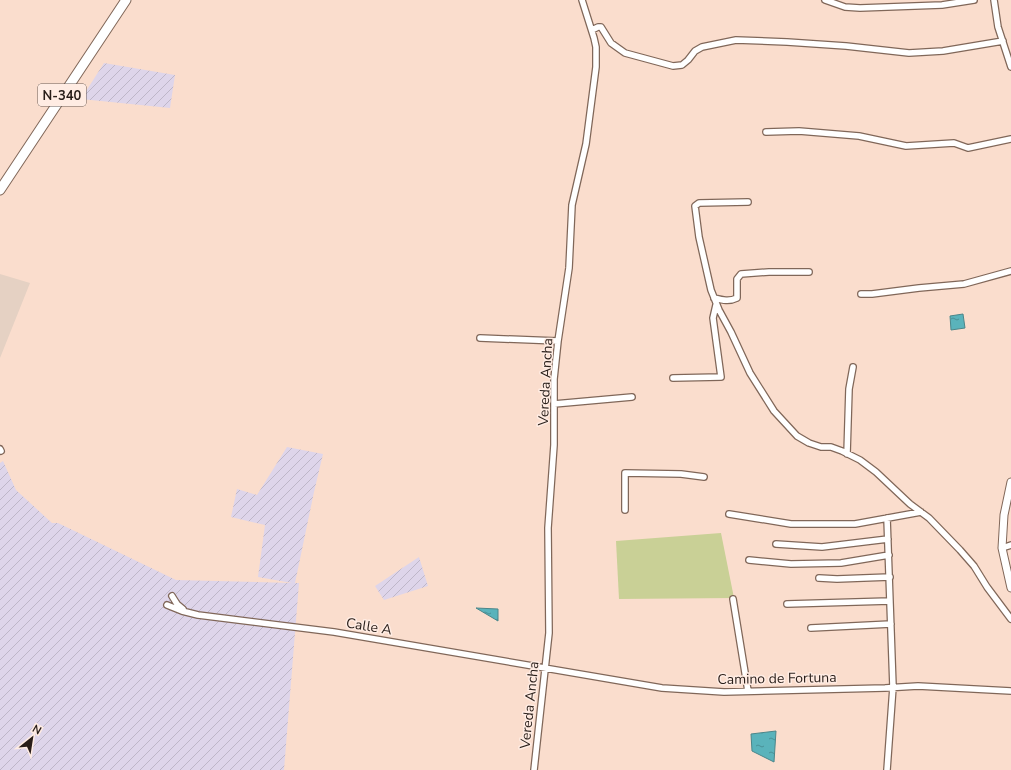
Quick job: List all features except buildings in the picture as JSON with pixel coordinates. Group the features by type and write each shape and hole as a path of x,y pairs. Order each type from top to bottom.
{"highway":[{"name":"N-340","path":"0,190 126,0"}],"street":[{"name":"Vereda Ancha","path":"534,770 549,633 548,528 554,445 554,379 569,268 572,205 586,144 592,105 596,55 592,30 582,0"},
{"path":"825,0 845,7 860,8 942,5 974,0"},
{"path":"994,0 996,16 1011,67"},
{"path":"592,30 598,27 601,28 610,43 625,53 673,66 682,65 695,51 702,47 736,40 846,46 909,53 943,51 1003,41"},
{"path":"766,132 799,131 859,136 906,146 954,143 968,148 1011,139"},
{"path":"748,202 699,203 694,206 708,277 716,304 750,373 774,411 797,436 809,443 821,447 831,447 860,460 876,472 910,504 929,518 974,566 1011,619"},
{"path":"861,294 964,284 1011,271"},
{"path":"714,298 724,301 737,298 738,279 741,274 809,272"},
{"path":"673,378 722,377 713,318 716,304"},
{"path":"480,338 558,341"},
{"path":"847,454 849,389 853,367"},
{"path":"554,404 632,397"},
{"path":"625,510 625,473 681,474 704,477"},
{"path":"1010,584 1002,548 1004,515 1011,482"},
{"path":"729,514 791,524 855,524 921,512"},
{"path":"887,770 893,687 888,518"},
{"path":"776,544 822,547 888,539"},
{"path":"1002,548 1011,545"},
{"path":"749,560 791,564 841,562 889,555"},
{"path":"819,578 837,579 890,577"},
{"path":"172,596 177,604 188,612"},
{"path":"733,599 748,691"},
{"path":"787,604 890,601"},
{"name":"Calle A","path":"167,605 188,612 334,632 545,667"},
{"path":"811,628 891,624"},
{"name":"Camino de Fortuna","path":"545,667 662,688 724,692 918,686 1011,691"}],"shaded area":[{"path":"104,63 175,75 170,108 81,99"},
{"path":"0,274 30,283 0,358"},
{"path":"287,447 323,454 295,583 299,583 284,770 0,770 0,463 3,461 16,490 52,523 58,523 176,580 292,583 258,577 265,525 231,517 237,489 257,495"},
{"path":"419,557 428,586 384,600 375,586"}],"green space":[{"path":"721,533 734,598 619,599 616,541"}],"water":[{"path":"963,314 965,328 951,330 950,316"},
{"path":"476,608 498,609 498,621"},
{"path":"776,731 774,762 752,751 751,734"}]}
